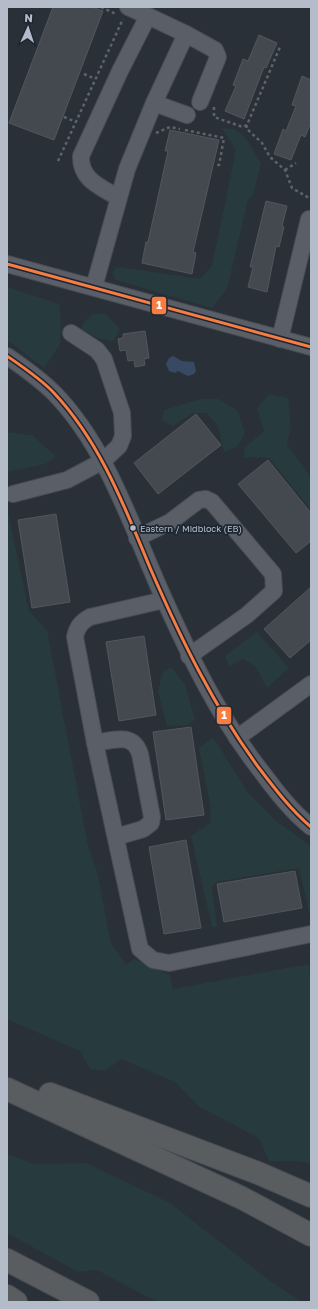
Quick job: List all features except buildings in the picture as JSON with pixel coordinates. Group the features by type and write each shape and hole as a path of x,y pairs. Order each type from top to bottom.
{"highway":[{"path":"7,1078 258,1173 311,1196"},
{"path":"7,1090 234,1195 311,1235"},
{"path":"7,1260 88,1302"},
{"path":"7,1296 16,1302"}],"street":[{"path":"128,7 186,34 215,50 218,57 200,102"},
{"path":"119,198 85,176 81,166 81,156 120,71 148,16"},
{"path":"94,287 127,169 154,103 186,34"},
{"path":"154,103 186,115"},
{"path":"280,338 310,215"},
{"path":"7,264 311,347"},
{"path":"13,494 67,480 103,462 118,446 122,436 122,413 104,359 97,350 71,333"},
{"path":"7,356 55,394 90,439 103,462 164,600 216,707 272,785 309,822"},
{"path":"137,538 163,526 199,500 206,499 212,502 273,574 274,591 247,615 190,656"},
{"path":"164,600 90,617 82,622 76,629 75,637 95,743 140,948 153,960 169,963 311,934"},
{"path":"237,738 311,684"},
{"path":"95,743 123,739 130,740 137,745 140,754 152,817 151,823 149,827 116,837"}],"path":[{"path":"58,161 123,17 100,7"},
{"path":"280,47 248,118 246,128 262,143 270,157 285,170 292,188 311,199"},
{"path":"84,74 95,79"},
{"path":"200,102 215,107 212,115 214,117 242,127 247,125"},
{"path":"64,117 76,122"},
{"path":"170,127 224,138 219,165 216,164"},
{"path":"285,170 296,163"}],"green space":[{"path":"222,128 235,129 245,137 261,163 253,195 248,200 227,289 212,308 116,280 112,273 115,269 120,267 200,279 212,266 236,150"},
{"path":"7,287 59,304 61,322 60,344 44,368 7,340"},
{"path":"93,314 106,314 120,329 113,341 98,338 81,330 83,323"},
{"path":"269,394 288,398 291,426 287,445 311,477 311,510 269,458 244,457 245,447 264,431 257,408"},
{"path":"201,399 218,399 237,410 245,433 237,447 224,452 218,426 206,413 192,413 173,426 162,421 164,410"},
{"path":"7,432 32,435 56,457 45,464 7,472"},
{"path":"7,508 29,611 47,630 88,846 97,872 111,943 126,965 134,959 170,975 173,989 309,964 311,981 311,1164 298,1161 269,1161 259,1138 198,1106 175,1082 121,1059 105,1071 90,1069 80,1051 7,1019"},
{"path":"257,632 289,668 267,688 256,667 243,659 229,666 225,656"},
{"path":"171,667 185,684 195,720 187,725 167,726 158,691 163,672"},
{"path":"213,737 248,793 275,820 311,846 311,912 309,912 299,868 216,882 212,886 217,927 212,927 191,836 210,823 211,809 199,748"},
{"path":"7,1154 34,1164 86,1163 170,1203 269,1280 302,1302 157,1302 97,1270 78,1272 7,1233"}],"water":[{"path":"173,356 182,361 194,362 196,371 194,374 188,376 178,371 175,373 169,371 166,364 169,358"}],"transit line":[{"name":"1","path":"7,264 311,347"},
{"name":"1","path":"7,356 32,373 49,388 71,412 85,433 110,477 186,647 213,697 227,721 259,768 290,806 311,827"}],"place":[{"name":"Eastern / Midblock (EB)","path":"133,528"}]}
